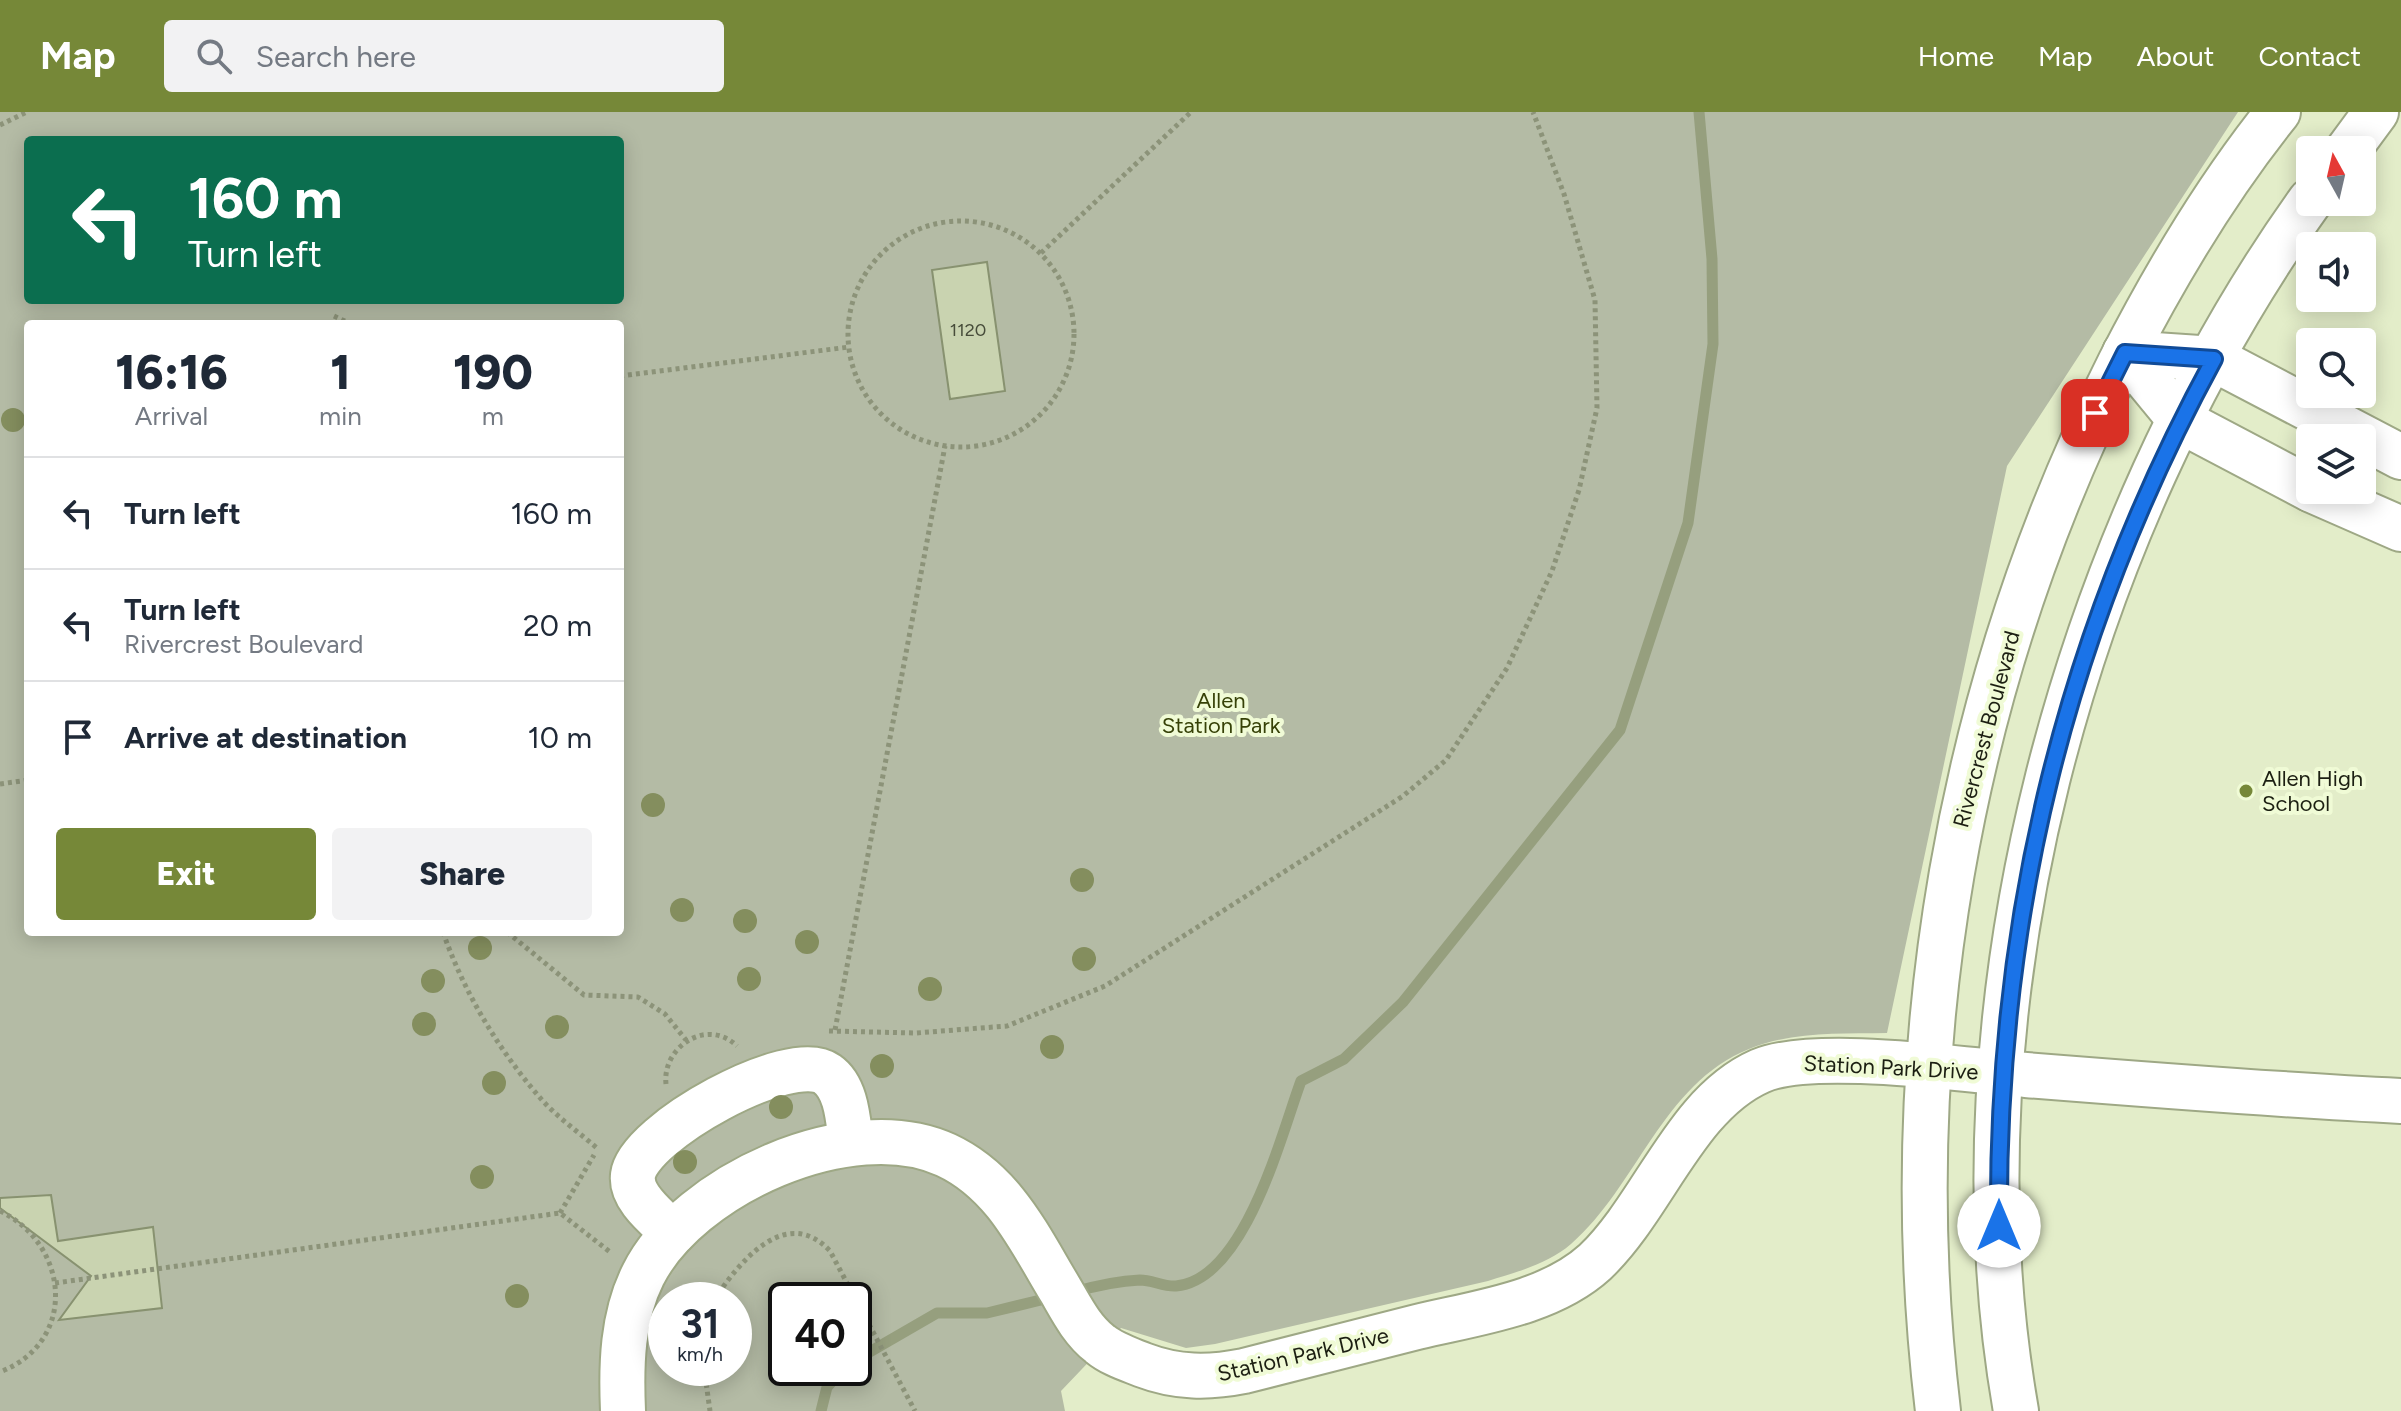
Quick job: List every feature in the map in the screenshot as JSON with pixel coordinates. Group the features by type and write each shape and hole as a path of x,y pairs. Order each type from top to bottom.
{"street":[{"name":"Rivercrest Boulevard","path":"1938,1411 1924,1253 1926,1066 1949,883 1995,683 2055,502 2125,353 2199,224 2278,112"},
{"path":"2358,136 2376,112"},
{"path":"2016,1411 2000,1271 1998,1178 2003,1073 2011,976 2027,876 2069,699 2120,553 2181,421 2256,284 2300,216"},
{"path":"2125,353 2214,359 2401,457"},
{"path":"2125,353 2181,421 2296,482"},
{"path":"2343,504 2401,529"},
{"name":"Station Park Drive","path":"623,1411 622,1354 632,1303 653,1257 673,1233 707,1204 746,1181 810,1153 851,1142 891,1141 928,1148 957,1160 985,1178 1005,1200 1080,1323 1101,1345 1166,1373 1204,1377 1244,1371 1522,1300 1564,1283 1593,1263 1634,1218 1707,1112 1760,1071 1795,1062 1926,1066 2401,1101"},
{"path":"673,1233 642,1202 633,1178 634,1170 658,1141 755,1081 792,1069 816,1069 827,1074 835,1081 844,1102 851,1142"}],"path":[{"path":"0,125 27,112"},
{"path":"1041,253 1191,112"},
{"path":"945,446 835,1030 916,1033 1007,1026 1105,986 1403,796 1446,760 1507,668 1552,571 1579,490 1597,408 1595,300 1564,194 1533,112"},
{"path":"975,221 1010,231 1041,253 1063,281 1074,315 1074,352 1062,389 1038,419 1005,440 968,449 929,444 894,427 867,399 850,365 849,347 847,326 855,290 875,259 903,236 938,222 975,221"},
{"path":"334,316 342,320"},
{"path":"624,375 849,347"},
{"path":"0,784 24,781"},
{"path":"55,1283 560,1213 598,1149 544,1103 497,1042 453,962 444,936"},
{"path":"512,936 584,995 638,997 665,1014 686,1040"},
{"path":"667,1093 665,1073 672,1054 686,1040 709,1034 731,1040 747,1055"},
{"path":"0,1211 20,1221 41,1242 53,1267 56,1296 50,1325 35,1349 0,1372"},
{"path":"726,1282 739,1264 763,1244 780,1236 799,1233 818,1237 830,1251 915,1411"},
{"path":"707,1386 710,1411"}],"green space":[{"name":"Allen Station Park","path":"0,112 2238,112 2007,466 1887,1033 1783,1039 1749,1049 1719,1065 1694,1086 1672,1111 1594,1221 1571,1244 1531,1267 1488,1281 1215,1344 1186,1348 1121,1328 1061,1391 1065,1411 0,1411"}],"building":[{"path":"987,262 1005,391 950,399 932,270"},
{"path":"51,1195 58,1241 153,1227 162,1308 59,1320 91,1276 0,1208 0,1198"}],"waterway":[{"path":"1074,1292 1140,1280 1176,1286 1200,1278 1222,1259 1241,1233 1257,1202 1301,1081 1344,1059 1403,1002 1620,730 1688,523 1713,344 1712,259 1699,112"},
{"path":"872,1351 937,1313 987,1313 1053,1297"},
{"path":"821,1411 828,1386"}],"place":[{"name":"Allen High School","path":"2246,791"}],"route":[{"path":"1999,1226 1999,1128 2009,998 2027,876 2045,790 2086,645 2120,553 2168,446 2214,359 2125,353 2095,413"}]}
